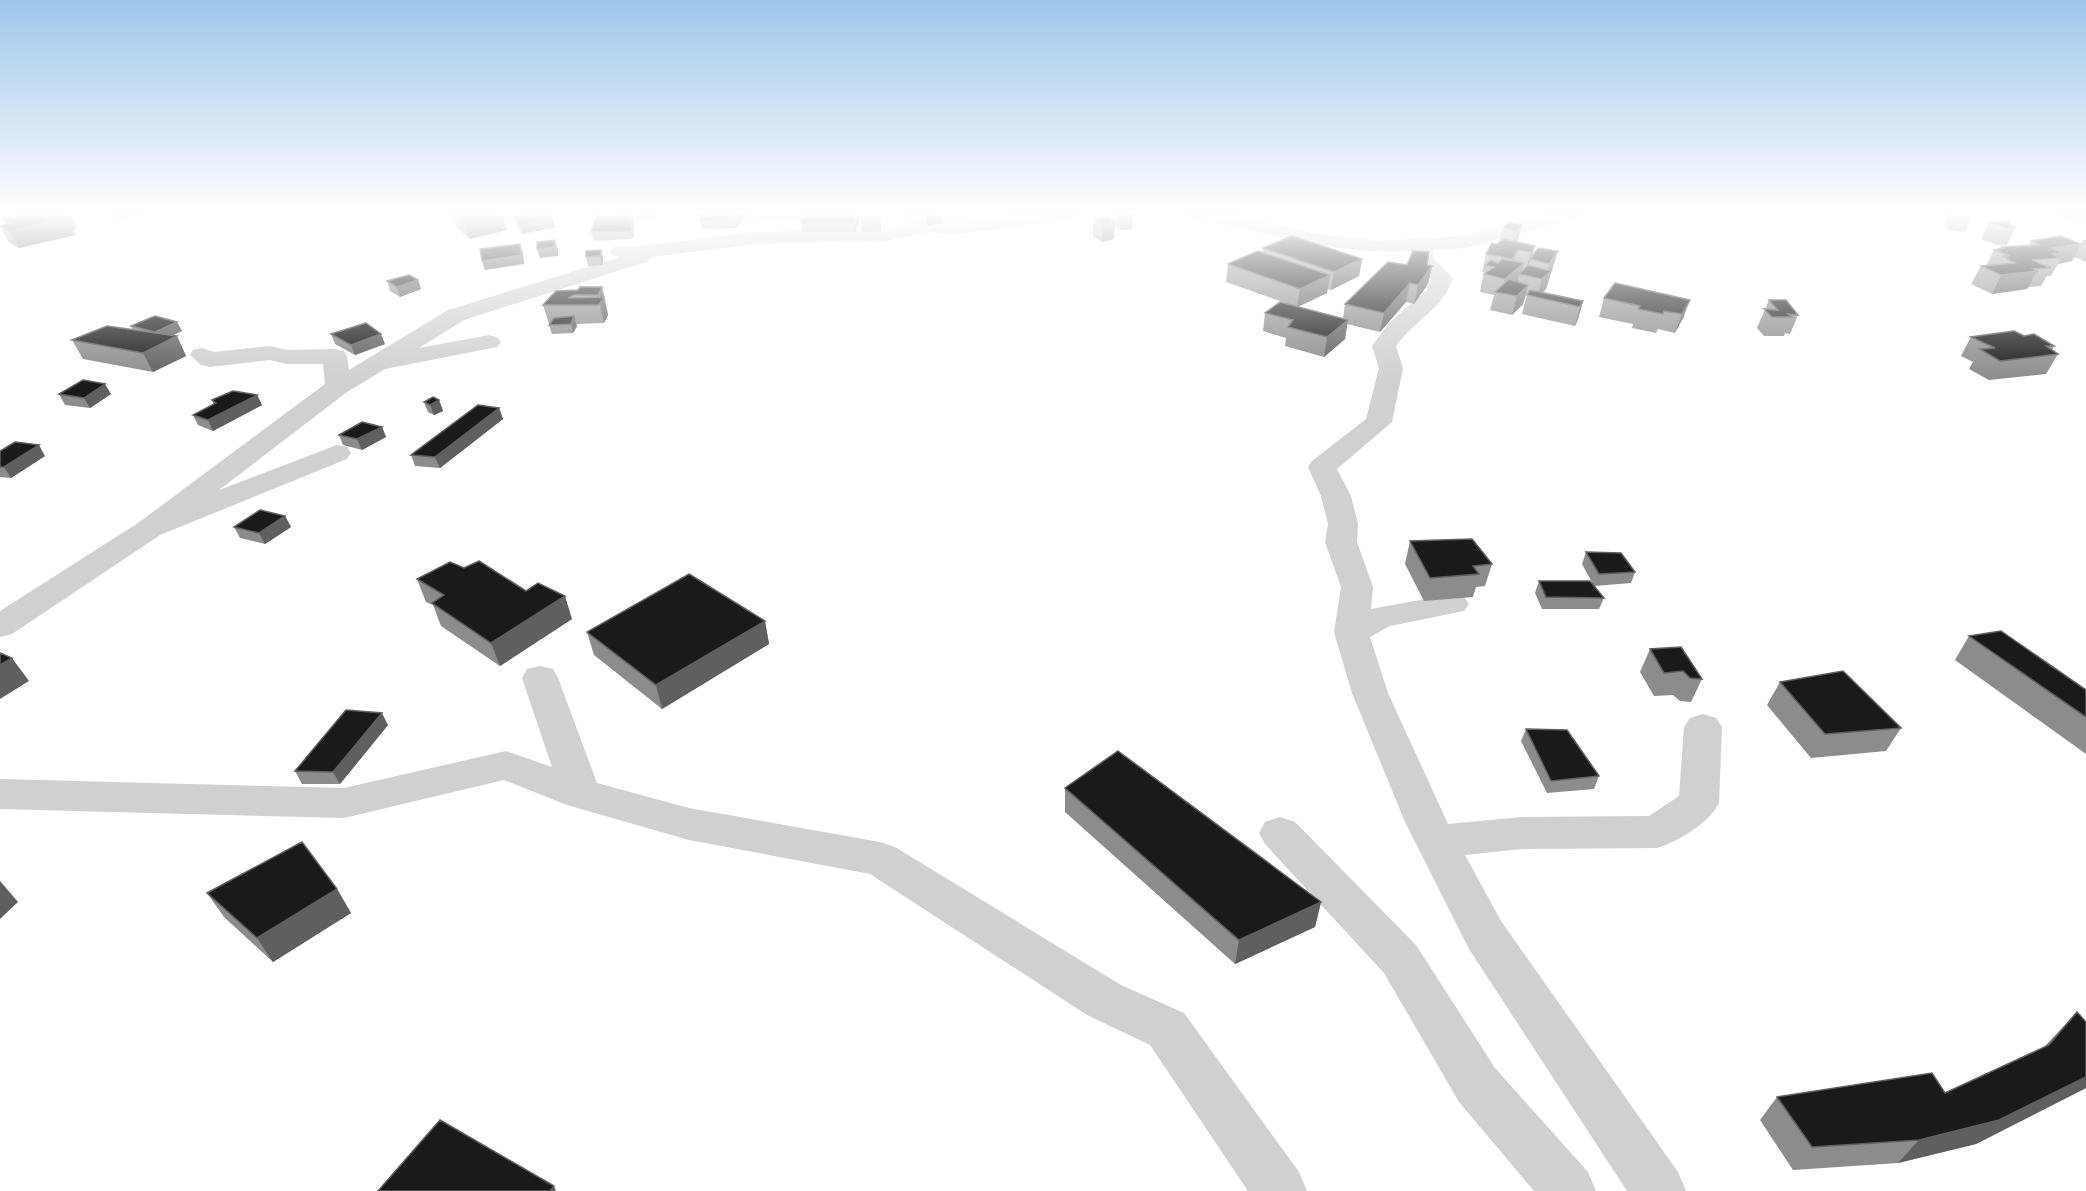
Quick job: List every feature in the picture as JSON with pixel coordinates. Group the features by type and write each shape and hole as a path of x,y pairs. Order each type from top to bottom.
{"street":[{"path":"0,626 149,529 338,387 456,315 602,269"},
{"path":"1432,269 1442,278 1437,293 1396,328 1384,346 1391,368 1379,422 1322,467 1336,496 1343,524 1341,542 1357,587 1352,633 1370,693 1437,842 1485,935 1659,1191"},
{"path":"378,363 489,342"},
{"path":"202,355 210,360 270,353 287,357 335,356 338,387"},
{"path":"149,529 338,453"},
{"path":"1352,633 1380,617 1452,604"},
{"path":"540,678 581,794"},
{"path":"1437,842 1522,833 1657,832 1699,803 1703,727"},
{"path":"0,794 344,803 506,765 581,794 689,824 880,859 1104,1000 1167,1029 1280,1191"},
{"path":"1280,833 1400,959 1477,1085 1569,1191"}],"building":[{"path":"1241,269 1311,269 1330,275 1300,289"},
{"path":"1324,269 1341,269 1334,272"},
{"path":"1381,269 1430,269 1418,285 1410,283 1384,313 1345,304"},
{"path":"1492,269 1517,269 1505,279 1484,274"},
{"path":"1524,269 1551,271 1542,279 1519,274"},
{"path":"1987,269 2041,269 2033,269 2037,271 2001,275"},
{"path":"409,275 418,280 397,287 387,281"},
{"path":"1509,279 1528,285 1517,296 1495,292"},
{"path":"1615,283 1690,300 1682,314 1664,311 1663,314 1638,309 1640,306 1604,298"},
{"path":"580,287 602,287 598,295 574,295 568,298 604,297 599,305 543,305 556,291 578,290"},
{"path":"1530,290 1583,301 1580,307 1527,295"},
{"path":"1769,300 1786,300 1798,315 1772,317 1764,309 1778,310"},
{"path":"1280,302 1348,320 1327,337 1288,327 1293,320 1265,313"},
{"path":"155,316 177,322 155,332 131,326"},
{"path":"574,316 571,324 549,325 554,318"},
{"path":"366,323 381,334 351,345 331,334"},
{"path":"107,326 177,336 143,353 72,340"},
{"path":"2014,331 2024,336 2034,334 2054,346 2046,346 2058,354 2000,361 1980,349 1995,348 1971,337"},
{"path":"83,380 105,384 84,398 59,394"},
{"path":"233,391 257,395 208,420 193,415 216,403 212,400"},
{"path":"433,397 439,400 430,405 424,402"},
{"path":"478,405 499,408 435,457 411,455"},
{"path":"362,422 382,427 357,439 339,435"},
{"path":"15,442 39,445 4,467 0,467 0,451"},
{"path":"260,510 285,516 259,533 234,527"},
{"path":"1472,539 1492,564 1473,566 1479,574 1430,578 1410,541"},
{"path":"1586,552 1621,553 1635,572 1599,574"},
{"path":"479,561 526,591 538,583 565,596 491,643 432,603 444,595 417,579 450,562 464,568"},
{"path":"689,574 765,621 656,685 587,632"},
{"path":"1539,581 1590,581 1604,598 1546,597"},
{"path":"2001,631 2086,690 2086,717 1969,636"},
{"path":"1681,647 1702,679 1690,678 1683,671 1664,673 1650,649"},
{"path":"0,653 12,658 0,665"},
{"path":"1843,671 1901,728 1825,734 1780,682"},
{"path":"346,710 382,713 333,772 295,771"},
{"path":"1526,729 1567,730 1599,776 1551,781"},
{"path":"1118,751 1321,902 1239,940 1065,788"},
{"path":"302,842 337,889 257,938 207,893"},
{"path":"2077,1012 2086,1022 2086,1077 1999,1120 1919,1140 1812,1147 1777,1097 1932,1073 1945,1093 2049,1045"},
{"path":"440,1120 554,1186 550,1191 378,1191"}]}
